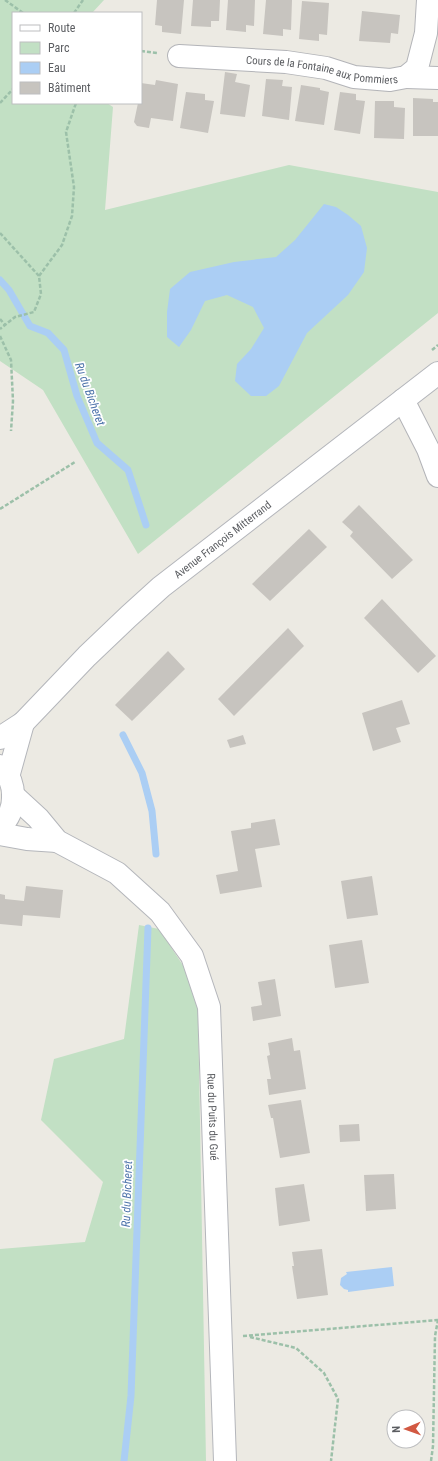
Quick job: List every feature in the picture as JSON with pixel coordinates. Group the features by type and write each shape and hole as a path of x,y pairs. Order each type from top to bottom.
{"main road":[{"name":"Cours de la Fontaine aux Pommiers","path":"179,56 286,62 326,68 354,77 390,80 406,77 417,68 426,33 428,0"},
{"path":"406,77 438,78"},
{"name":"Avenue François Mitterrand","path":"0,738 23,723 87,656 161,587 438,373"},
{"path":"403,400 428,449 438,476"},
{"path":"0,827 8,817 12,806 7,779 18,746 23,723"},
{"name":"Rue du Puits du Gué","path":"7,779 57,841 117,873 160,912 192,956 209,1007 225,1461"},
{"name":"Rue du Puits du Gué","path":"0,834 27,839 57,841"}],"path":[{"path":"6,0 22,12"},
{"path":"75,12 83,0"},
{"path":"0,103 12,90"},
{"path":"39,276 62,245 72,216 74,187 66,132 76,104"},
{"path":"0,233 39,276 41,294 34,312 15,317 0,329"},
{"path":"0,319 5,325"},
{"path":"0,336 10,360 13,401 11,431"},
{"path":"0,509 75,462"},
{"path":"248,1336 438,1320 435,1336 433,1446 430,1461"},
{"path":"221,1333 248,1336 296,1348 324,1373 338,1399 331,1461"}],"green space":[{"path":"0,0 104,0 93,12 12,12 12,104 108,104 113,107 105,210 289,165 438,192 438,313 138,554 43,390 0,361"},
{"path":"139,925 159,929 188,973 198,1009 206,1461 0,1461 0,1249 85,1242 103,1182 41,1120 54,1059 124,1039"}],"water":[{"path":"324,204 336,207 361,226 367,248 364,272 348,295 307,333 279,386 266,396 251,396 235,381 237,364 251,349 264,328 253,307 227,295 205,301 191,330 179,347 167,337 167,312 170,289 190,272 234,262 276,257 295,240"},
{"path":"392,1267 394,1286 348,1292 348,1290 344,1289 340,1285 341,1278 347,1274 346,1272"}],"building":[{"path":"157,0 184,0 181,34 162,32 162,26 155,25"},
{"path":"193,0 220,0 219,21 211,21 211,27 191,26"},
{"path":"228,0 255,0 254,26 246,25 246,32 226,30"},
{"path":"266,0 292,0 291,30 283,29 283,36 263,34"},
{"path":"302,1 329,3 327,35 319,34 319,41 299,39"},
{"path":"362,11 400,15 398,34 391,33 390,43 359,41"},
{"path":"225,72 237,74 235,82 250,85 245,117 220,114"},
{"path":"266,79 283,80 282,86 292,87 289,120 262,116"},
{"path":"156,80 178,84 173,121 151,118 149,128 137,126 134,122 138,104 142,104 142,83 155,85"},
{"path":"301,85 320,88 320,90 329,92 324,125 295,121"},
{"path":"186,92 205,94 205,100 214,101 208,133 180,128"},
{"path":"340,92 356,94 356,100 365,101 360,134 334,130"},
{"path":"413,98 433,99 433,102 438,102 438,136 413,136"},
{"path":"375,101 394,101 394,107 405,108 404,139 374,138"},
{"path":"359,505 413,560 392,579 350,536 353,532 342,522"},
{"path":"309,529 327,547 270,601 252,584"},
{"path":"382,599 436,656 418,673 364,618"},
{"path":"288,628 304,646 234,716 218,699"},
{"path":"168,651 185,669 132,721 115,705"},
{"path":"402,700 410,724 396,728 401,742 373,751 362,713"},
{"path":"243,735 246,744 230,748 227,740"},
{"path":"275,819 280,845 255,849 262,887 220,894 216,875 238,871 231,831 251,828 251,823"},
{"path":"372,876 378,915 347,919 341,881"},
{"path":"26,886 63,890 60,918 23,915 22,926 0,924 0,894 5,895 5,899 24,901"},
{"path":"362,940 369,983 335,988 329,945"},
{"path":"275,979 281,1016 253,1021 251,1007 262,1005 258,982"},
{"path":"292,1038 294,1051 300,1050 306,1089 269,1095 267,1079 271,1079 267,1056 270,1055 268,1043"},
{"path":"301,1100 310,1153 280,1158 273,1118 271,1118 268,1105"},
{"path":"359,1124 360,1141 340,1142 339,1125"},
{"path":"394,1174 396,1209 366,1211 364,1175"},
{"path":"304,1184 310,1221 279,1226 275,1188"},
{"path":"322,1249 328,1295 297,1299 292,1266 294,1266 292,1252"}],"waterway":[{"name":"Ru du Bicheret","path":"0,280 9,290 30,326 48,333 64,350 77,396 97,443 128,470 146,525"},
{"name":"Ru du Bicheret","path":"123,735 142,773 152,811 156,854"},
{"name":"Ru du Bicheret","path":"124,1461 131,1396 148,928"}]}
